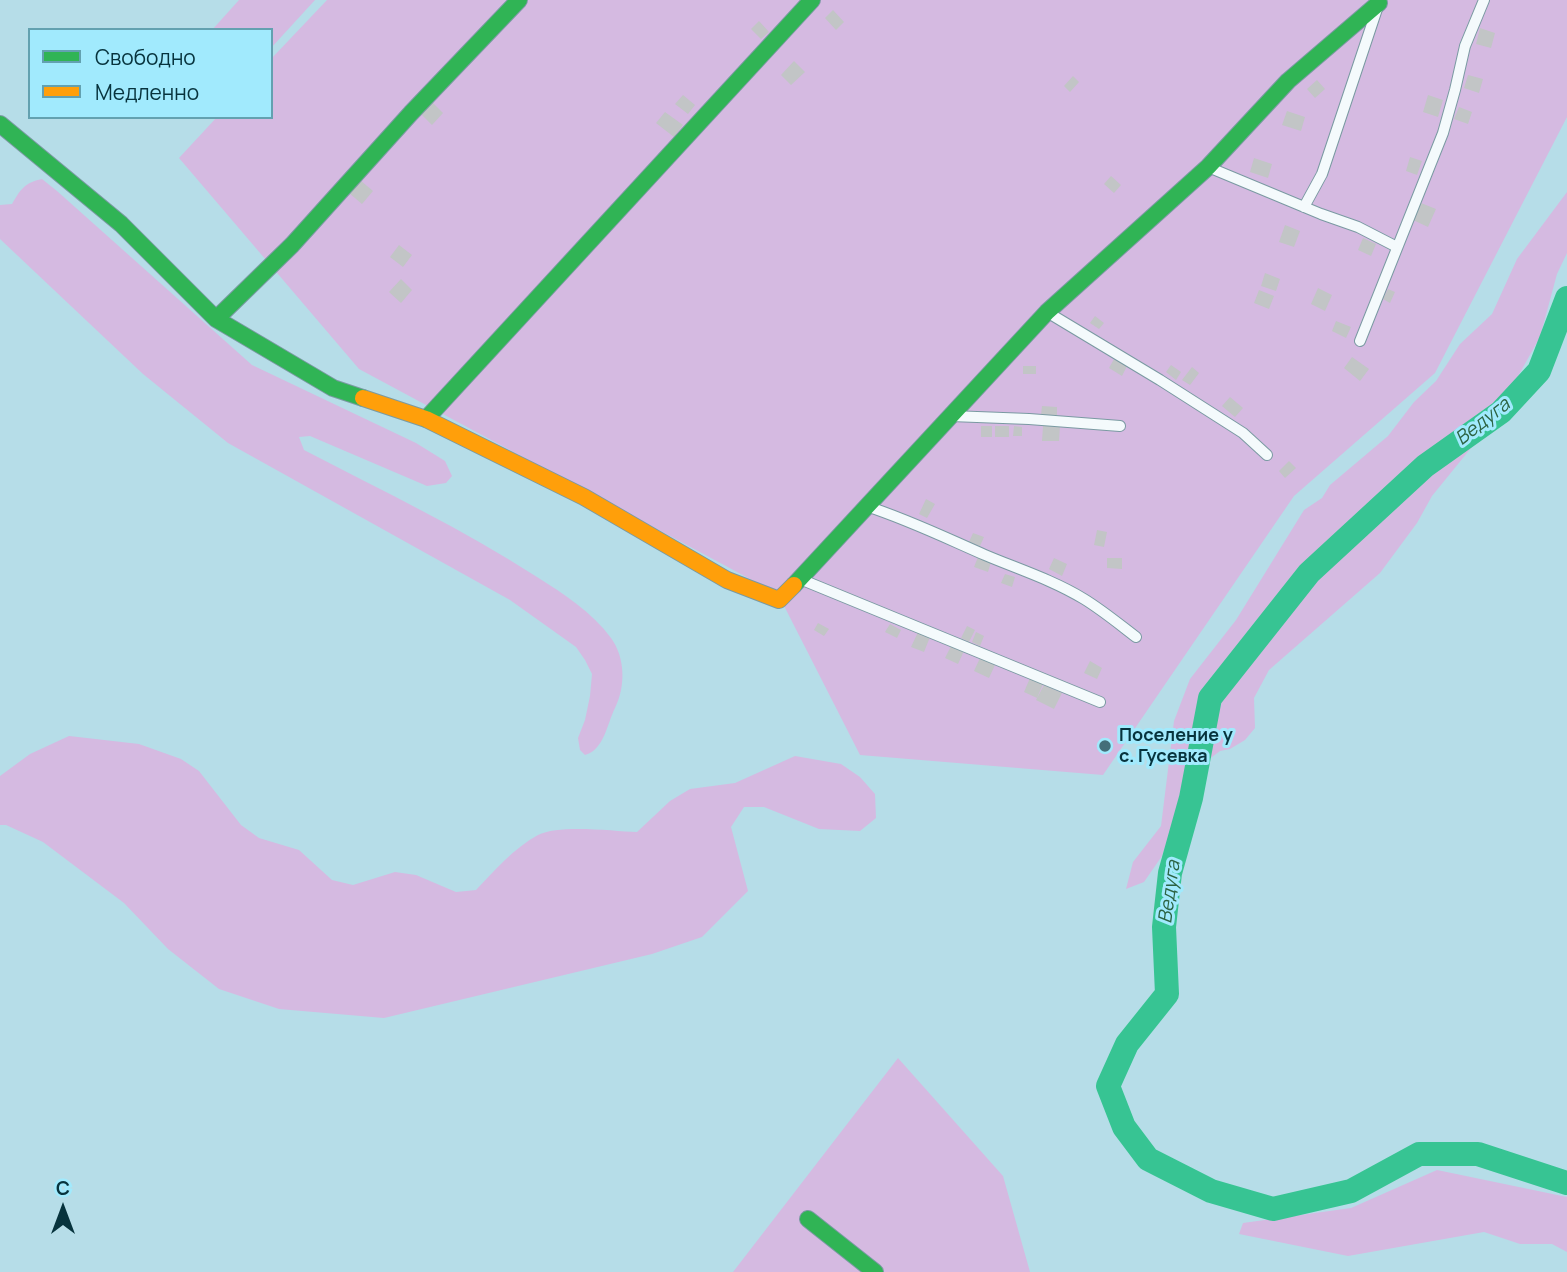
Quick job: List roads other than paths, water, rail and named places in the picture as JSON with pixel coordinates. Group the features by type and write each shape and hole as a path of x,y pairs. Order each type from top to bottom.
{"street":[{"path":"216,319 292,245 411,113 520,0"},
{"path":"426,419 812,0"},
{"path":"1360,341 1443,133 1465,46 1484,0"},
{"path":"0,124 121,224 216,319 332,388 426,419 584,497 727,580 779,600 1047,312 1208,167 1288,81 1380,1"},
{"path":"1304,207 1322,174 1380,1"},
{"path":"1208,167 1358,228 1397,247"},
{"path":"1047,312 1243,433 1266,455"},
{"path":"951,416 1120,426"},
{"path":"866,506 894,515 1070,592 1107,614 1136,637"},
{"path":"800,579 1100,702"},
{"path":"808,1219 874,1272"}],"waterway":[{"name":"Ведуга","path":"1567,298 1539,371 1501,412 1425,466 1309,573 1210,698 1191,798 1170,873 1164,927 1167,994 1127,1044 1108,1086 1124,1127 1148,1159 1211,1191 1273,1209 1351,1191 1419,1154 1478,1154 1567,1183"}],"place":[{"name":"Поселение у с. Гусевка","path":"1105,746"}]}
